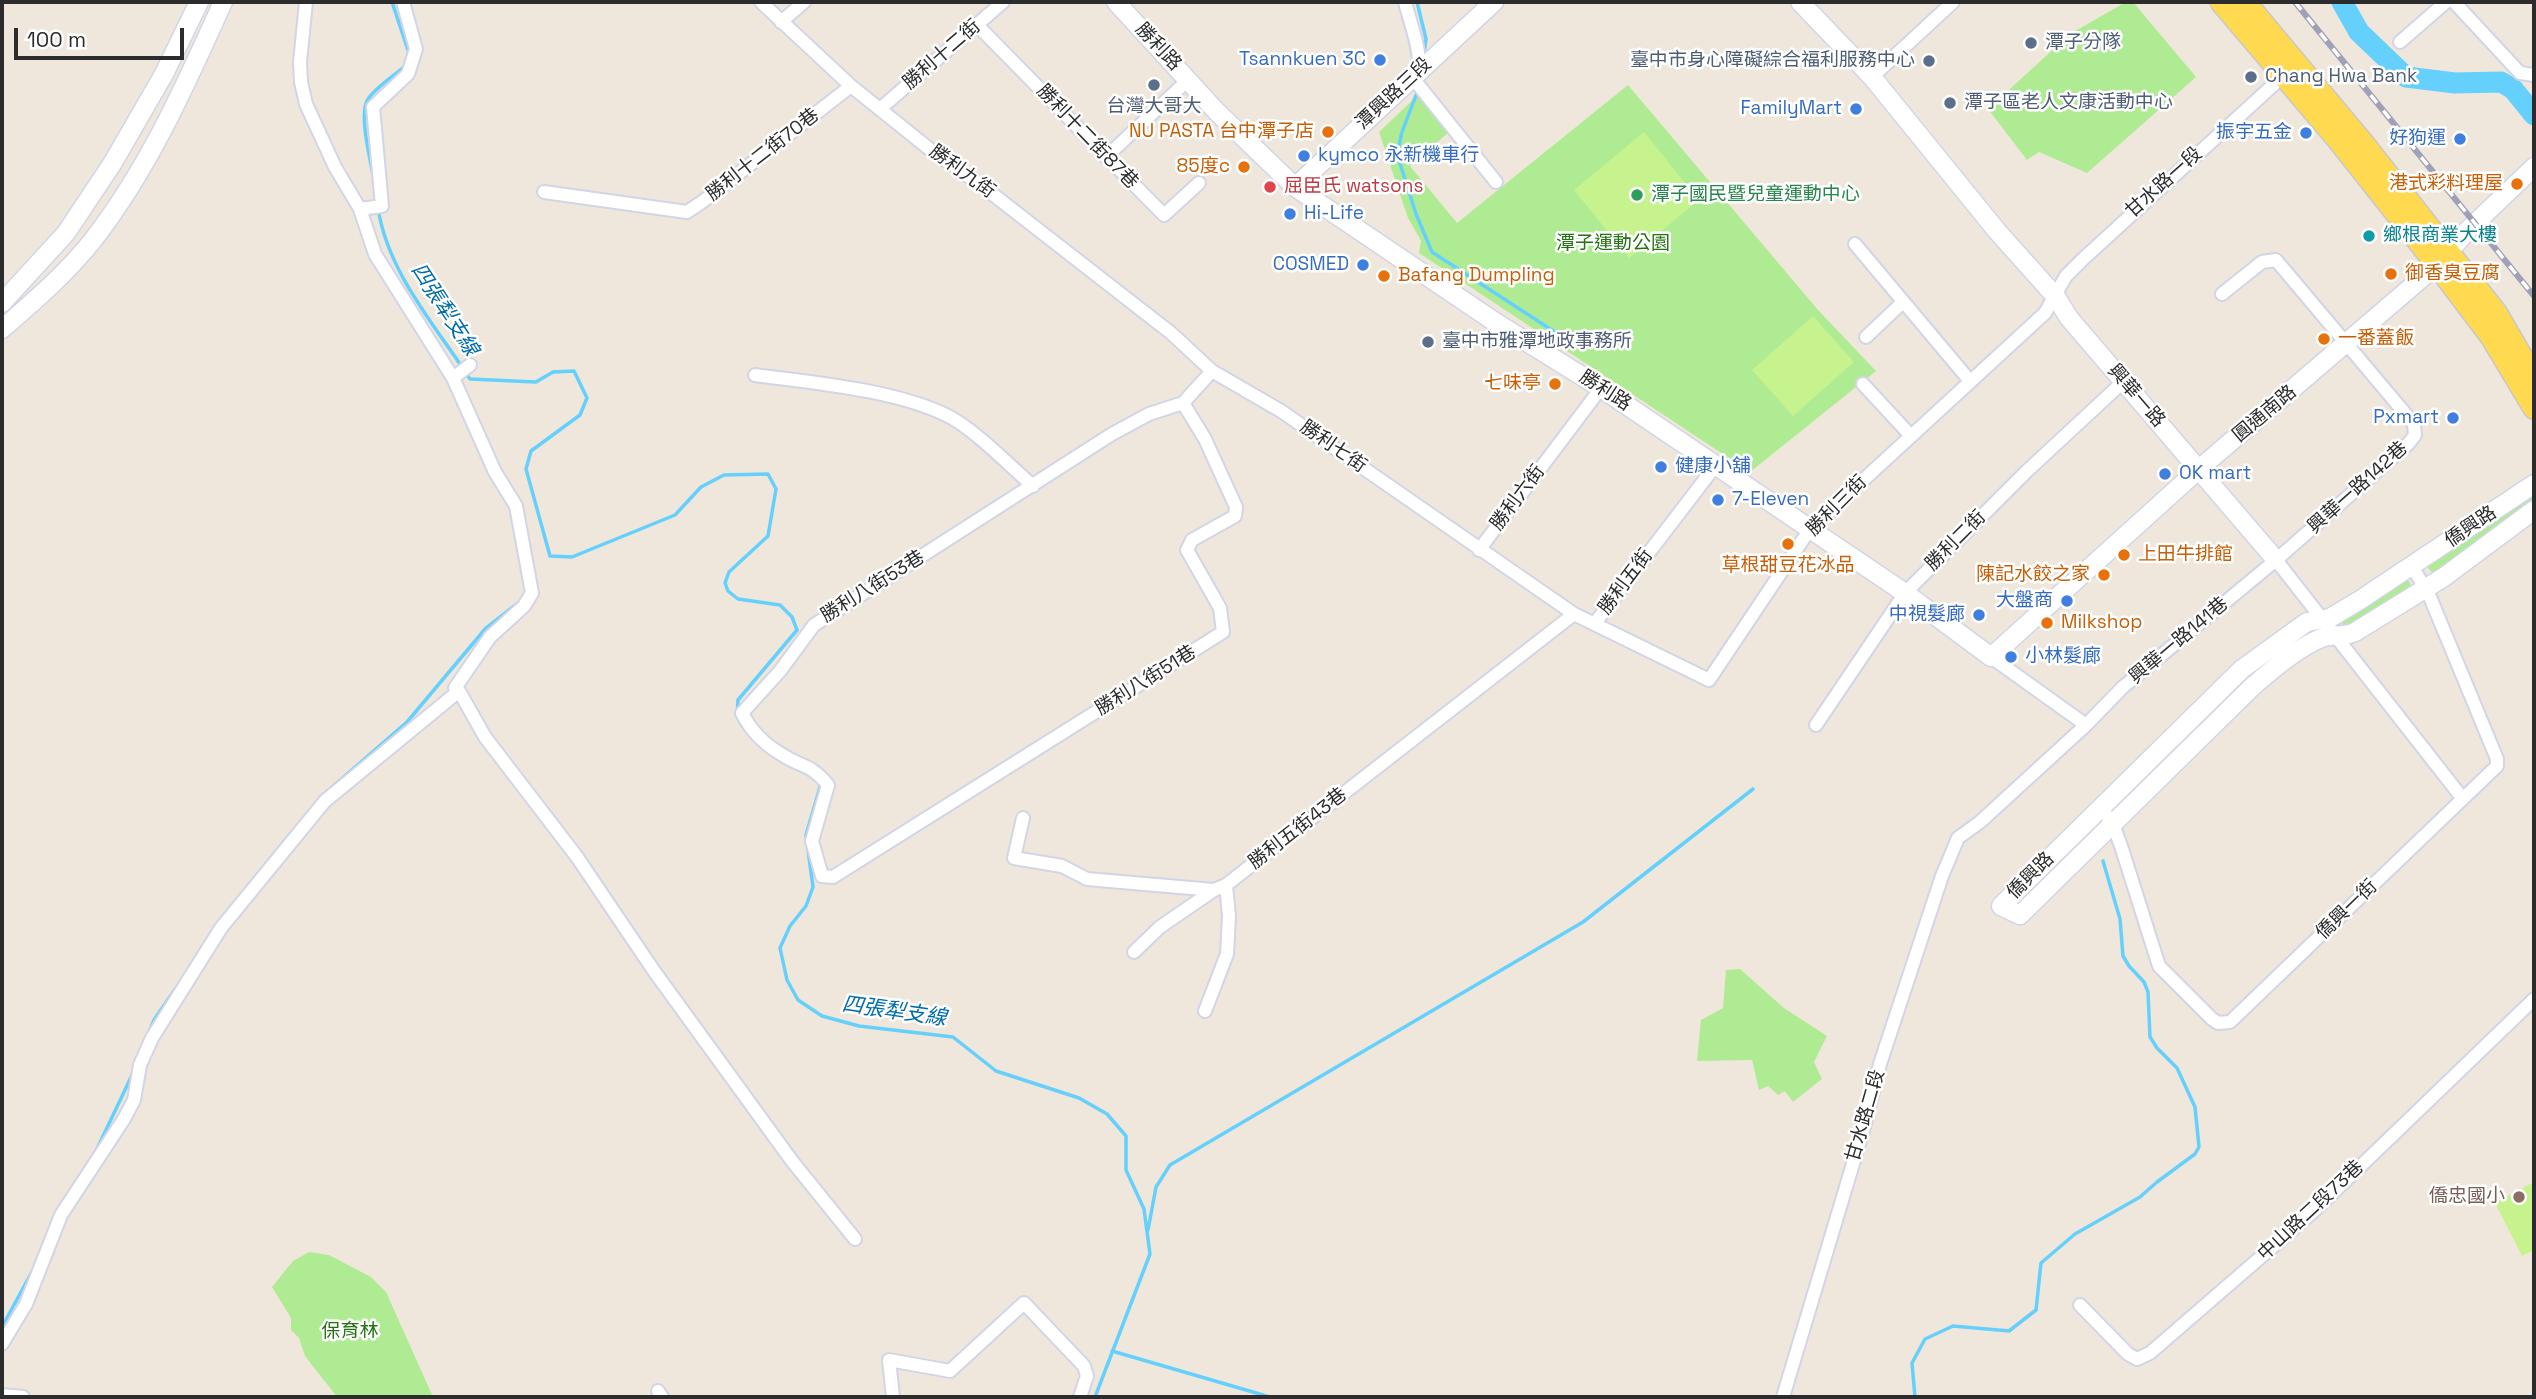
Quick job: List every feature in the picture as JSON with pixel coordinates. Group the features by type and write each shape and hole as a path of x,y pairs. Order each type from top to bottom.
{"main road":[{"path":"2221,2 2282,77 2443,259 2497,314 2534,378"},
{"path":"2245,2 2363,143 2433,235 2443,259 2534,408"}],"street":[{"path":"2,303 66,233 112,164 164,74 199,2"},
{"path":"2,330 62,273 92,240 141,171 183,90 223,2"},
{"path":"306,2 300,62 306,104 335,167 360,209 375,254 453,378 495,472 516,506 532,593 524,606 490,637 455,688 485,737 577,857 654,971 792,1161 855,1239"},
{"path":"360,209 383,206 373,107 408,74 416,49 403,2"},
{"name":"勝利九街","path":"761,2 851,86 1171,333 1212,371"},
{"path":"781,22 804,2"},
{"name":"勝利十二街","path":"881,108 1003,2"},
{"name":"勝利路","path":"1116,2 1217,112 1295,187 1494,322 1601,388 1905,593 2086,725"},
{"path":"1405,2 1422,77 1496,182"},
{"name":"潭興路三段","path":"1295,187 1422,77 1494,2"},
{"name":"興華一路","path":"1800,2 1872,77 1997,231 2056,297 2069,318 2276,560 2463,799"},
{"path":"1872,77 1953,2"},
{"path":"2400,42 2446,2"},
{"path":"2454,2 2520,72 2534,75"},
{"name":"勝利十二街87巷","path":"977,25 1164,215 1199,183"},
{"name":"甘水路一段","path":"2056,297 2066,276 2105,237 2282,77"},
{"path":"1106,157 1188,80"},
{"name":"勝利十二街70巷","path":"544,192 687,212 851,86"},
{"name":"圓通南路","path":"1992,657 2199,469 2443,259 2534,167"},
{"path":"1855,244 1970,381"},
{"path":"2222,293 2262,262 2276,260 2348,343"},
{"name":"勝利三街","path":"1595,623 1709,680 1810,529 2045,313 2056,297"},
{"path":"1866,337 1903,302"},
{"name":"興華一路142巷","path":"2276,560 2410,443 2415,435 2414,424 2348,343"},
{"path":"453,378 470,365"},
{"name":"勝利八街53巷","path":"833,877 822,876 812,841 828,785 816,770 782,755 752,732 742,713 780,671 814,625 1112,434 1149,414 1182,403 1212,371"},
{"name":"勝利七街","path":"1212,371 1281,411 1385,483"},
{"path":"755,375 847,388 927,408 951,418 1033,486"},
{"name":"勝利二街","path":"1816,725 1905,593 2027,471 2124,381"},
{"path":"1863,384 1910,436"},
{"name":"勝利六街","path":"1385,483 1479,550 1601,388"},
{"name":"勝利八街51巷","path":"833,877 1223,632 1220,608 1187,550 1192,540 1235,516 1236,507 1205,439 1182,403"},
{"name":"勝利五街","path":"1479,550 1574,614 1595,623 1716,465"},
{"name":"僑興路","path":"2534,484 2360,600 2330,618 2307,622 2242,668 2001,906 2020,915 2257,683 2316,639 2328,635 2344,637 2353,633 2425,589 2534,510"},
{"name":"興華一路141巷","path":"1958,838 1980,822 2086,725 2123,687 2276,560"},
{"name":"僑興一街","path":"2101,807 2113,824 2159,966 2213,1019 2230,1023 2497,766 2497,759 2425,589 2412,566"},
{"name":"勝利五街43巷","path":"1134,952 1160,927 1220,888 1574,614"},
{"path":"2,1345 26,1304 61,1215 134,1100 140,1065 152,1038 221,928 325,801 459,691"},
{"path":"1023,818 1014,858 1062,866 1087,879 1220,888 1229,916 1227,954 1205,1011"},
{"name":"甘水路二段","path":"1783,1397 1864,1127 1880,1064 1937,890 1958,838"},
{"name":"中山路二段73巷","path":"2080,1306 2128,1354 2137,1359 2150,1353 2314,1212 2534,999"},
{"path":"893,1397 889,1360 950,1371 1024,1303 1084,1366 1087,1376 1080,1397"},
{"path":"2,1395 23,1397"}],"green space":[{"path":"2126,2 2133,2 2196,77 2087,173 2039,152 2027,160 1988,109 2070,34"},
{"name":"潭子運動公園","path":"1628,85 1818,310 1876,371 1750,472 1419,253 1421,241 1408,218 1379,132 1417,96 1449,132 1410,166 1457,223"},
{"name":"潭子國民暨兒童運動中心","path":"1644,132 1699,200 1629,258 1574,190"},
{"path":"1813,316 1854,362 1793,416 1752,370"},
{"path":"2534,492 2534,500 2438,570 2433,573 2428,568 2430,564"},
{"path":"2404,581 2409,581 2411,586 2351,624 2342,623 2343,619"},
{"path":"2308,631 2310,635 2119,808 2117,806 2116,804 2247,675"},
{"path":"2097,824 2100,827 2020,904 2017,902"},
{"path":"1740,969 1784,1008 1827,1036 1814,1062 1822,1079 1793,1102 1785,1091 1778,1095 1768,1086 1759,1090 1752,1060 1697,1061 1701,1020 1723,1008 1726,970"},
{"name":"僑忠國小","path":"2534,1182 2534,1250 2522,1256 2495,1203"},
{"name":"保育林","path":"309,1252 329,1255 371,1277 386,1292 433,1397 337,1397 305,1356 299,1338 291,1330 291,1318 272,1287 293,1261"}],"waterway":[{"name":"四張犁支線","path":"392,2 409,53"},
{"path":"1417,2 1426,39 1424,54"},
{"path":"2342,2 2359,32 2406,77 2455,83 2501,82 2513,89 2534,115"},
{"name":"四張犁支線","path":"374,180 365,126 365,106 376,90 405,66"},
{"path":"1418,90 1402,132 1397,154 1416,214 1432,252 1564,338"},
{"name":"四張犁支線","path":"378,208 390,251 400,272 462,367"},
{"name":"四張犁支線","path":"466,373 470,379 536,382 553,372 574,371 587,398 580,415 531,451 526,469 550,556 572,557 675,515 701,487 724,475 768,474 776,489 768,536 729,572 725,583 728,591 738,599 780,605 792,617 797,630 738,700 738,716 745,729"},
{"path":"323,795 407,722 486,628 524,598"},
{"name":"四張犁支線","path":"821,784 806,835 813,887 806,906 790,926 780,948 787,980 798,1000 822,1016 859,1026 953,1037 996,1071 1079,1098 1107,1114 1126,1136 1126,1170 1144,1209 1150,1254 1095,1397"},
{"path":"1148,1230 1156,1187 1170,1165 1583,922 1753,789"},
{"path":"247,887 291,833"},
{"path":"1915,1397 1912,1363 1925,1339 1953,1326 2009,1331 2036,1310 2041,1263 2075,1234 2140,1197 2195,1154 2199,1147 2195,1107 2177,1068 2150,1037 2148,992 2144,982 2123,956 2120,919 2103,861"},
{"path":"149,1032 176,988"},
{"path":"95,1153 134,1071"},
{"path":"2,1327 34,1268"},
{"path":"1112,1351 1270,1397"}],"railway":[{"path":"2295,2 2534,296"}],"place":[{"name":"潭子分隊","path":"2031,43"},
{"name":"Tsannkuen 3C","path":"1380,60"},
{"name":"臺中市身心障礙綜合福利服務中心","path":"1929,61"},
{"name":"Chang Hwa Bank","path":"2251,77"},
{"name":"台灣大哥大","path":"1154,85"},
{"name":"潭子區老人文康活動中心","path":"1950,103"},
{"name":"FamilyMart","path":"1856,109"},
{"name":"NU PASTA 台中潭子店","path":"1328,132"},
{"name":"振宇五金","path":"2306,133"},
{"name":"好狗運","path":"2460,139"},
{"name":"kymco 永新機車行","path":"1304,156"},
{"name":"85度c","path":"1244,167"},
{"name":"港式彩料理屋","path":"2517,184"},
{"name":"屈臣氏 watsons","path":"1270,187"},
{"name":"潭子國民暨兒童運動中心","path":"1637,195"},
{"name":"Hi-Life","path":"1290,214"},
{"name":"鄉根商業大樓","path":"2369,236"},
{"name":"COSMED","path":"1363,265"},
{"name":"御香臭豆腐","path":"2391,274"},
{"name":"Bafang Dumpling","path":"1384,276"},
{"name":"一番蓋飯","path":"2324,339"},
{"name":"臺中市雅潭地政事務所","path":"1428,342"},
{"name":"七味亭","path":"1555,384"},
{"name":"Pxmart","path":"2453,418"},
{"name":"健康小舖","path":"1661,467"},
{"name":"OK mart","path":"2165,474"},
{"name":"7-Eleven","path":"1718,500"},
{"name":"草根甜豆花冰品","path":"1788,544"},
{"name":"上田牛排館","path":"2124,555"},
{"name":"陳記水餃之家","path":"2104,575"},
{"name":"大盤商","path":"2067,601"},
{"name":"中視髮廊","path":"1979,615"},
{"name":"Milkshop","path":"2047,623"},
{"name":"小林髮廊","path":"2011,657"},
{"name":"僑忠國小","path":"2519,1197"}]}
